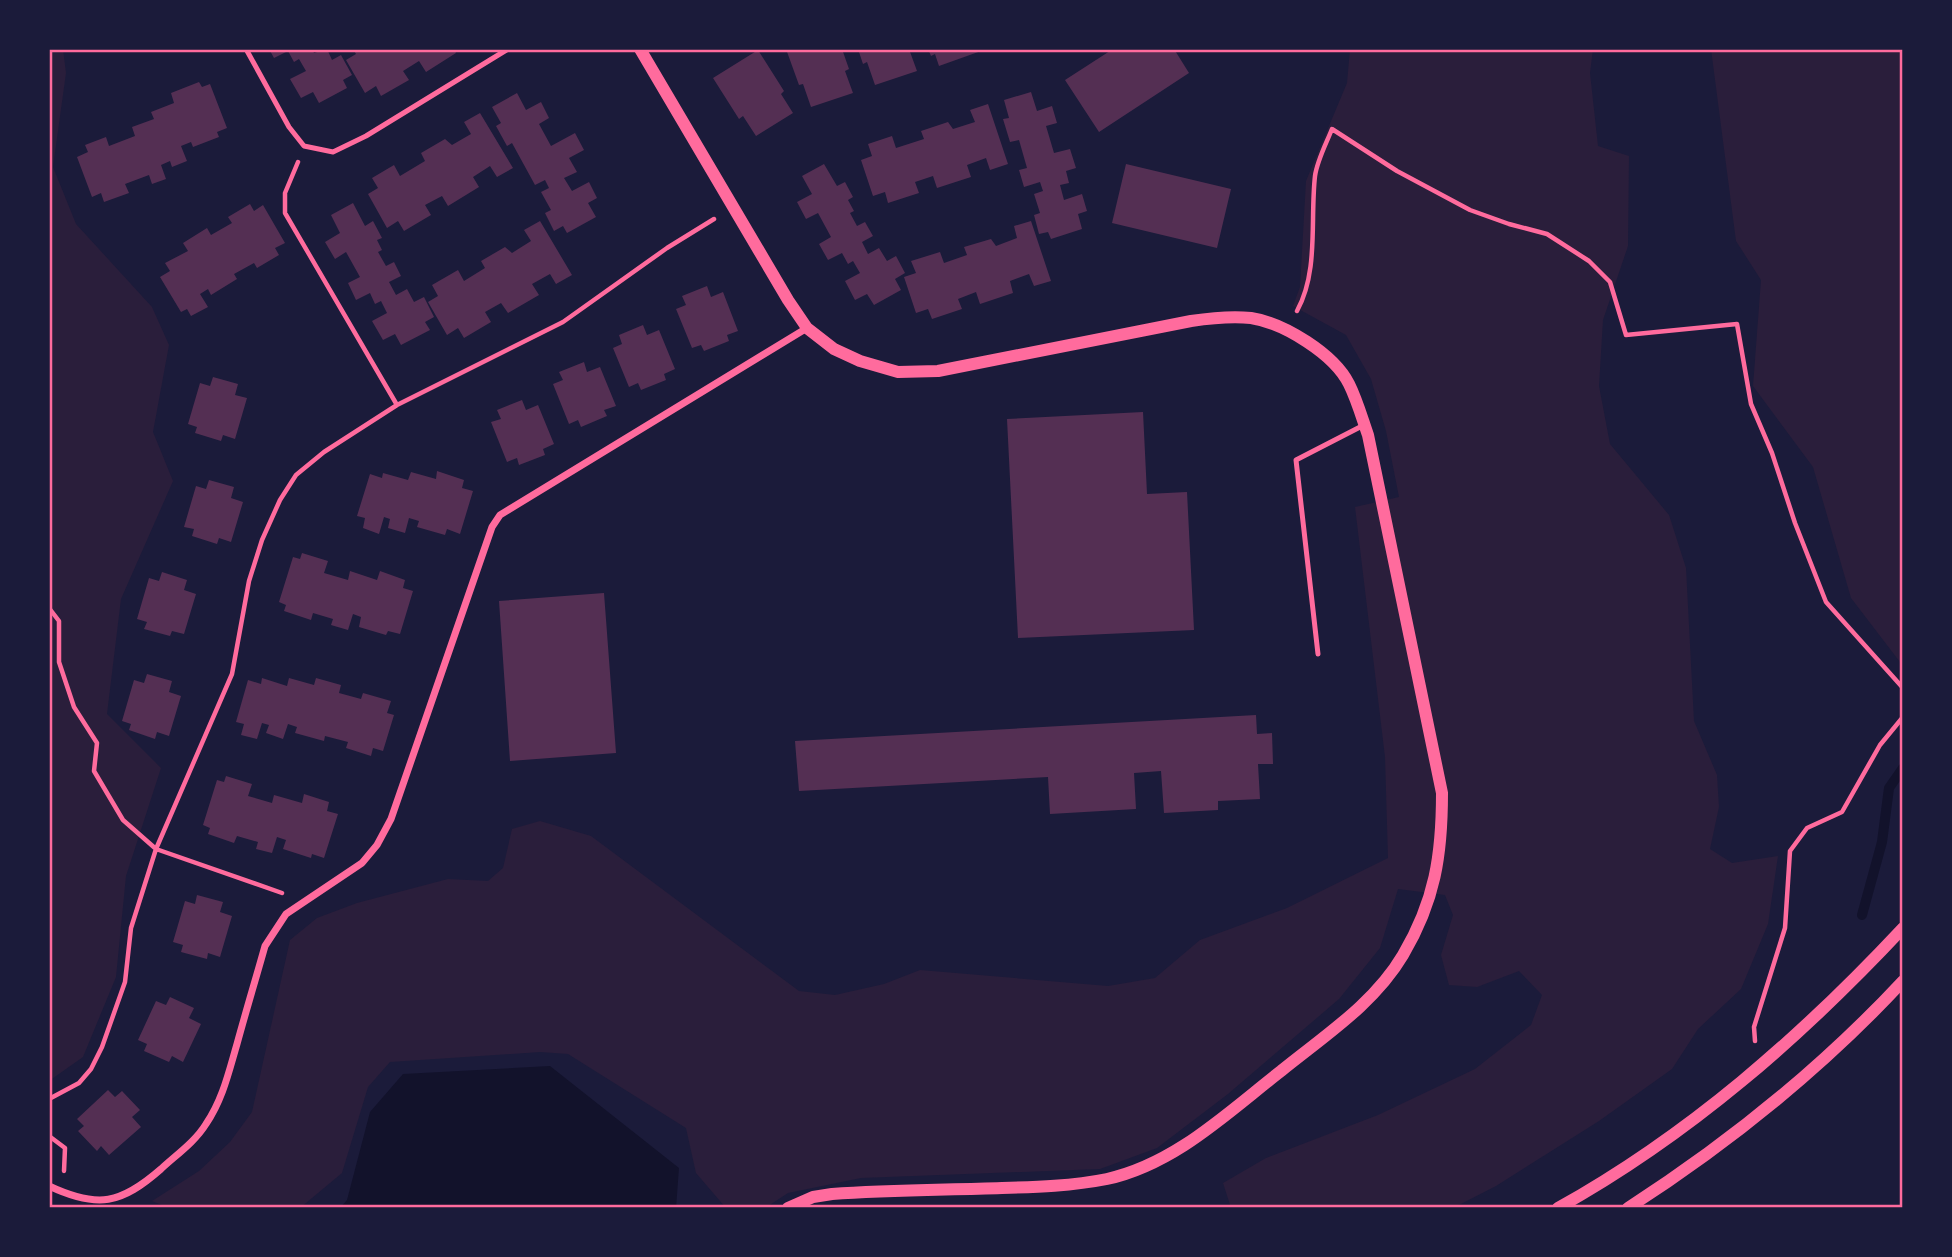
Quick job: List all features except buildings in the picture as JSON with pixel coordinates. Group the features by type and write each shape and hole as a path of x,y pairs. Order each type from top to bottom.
{"street":[{"path":"640,49 807,328 834,349 860,361 898,372 938,371 1217,317 1252,318 1287,331 1323,353 1337,366 1348,382 1364,425 1442,793 1442,833 1437,875 1424,915 1403,956 1383,984 1352,1014 1200,1134 1149,1165 1109,1178 1064,1186 832,1194 813,1197 788,1208"},
{"path":"49,1186 95,1200 124,1196 140,1187 196,1138 206,1124 223,1092 265,946 286,914 362,863 377,845 391,819 492,527 500,515 807,328"},
{"path":"1559,1208 1649,1151 1756,1070 1814,1020 1903,928"},
{"path":"1628,1208 1722,1144 1781,1098 1903,981"}],"lane":[{"path":"246,49 289,127 304,146 333,152 366,136 508,49"},
{"path":"1318,654 1296,460 1364,425"}],"path":[{"path":"1287,331 1305,297 1310,265 1316,173 1332,129 1397,171 1470,209 1509,224 1547,234 1588,261 1610,282 1626,335 1737,324 1751,404 1772,453 1795,523 1826,602 1903,688"},
{"path":"304,146 285,193 285,213 397,405"},
{"path":"49,1099 79,1083 91,1069 102,1047 125,982 131,928 156,849 232,674 248,580 280,500 296,475 324,452 397,405 563,322 667,248 733,207"},
{"path":"49,608 59,621 59,662 74,707 97,743 94,771 123,820 156,849 304,901"},
{"path":"1756,1070 1754,1027 1784,928 1790,851 1807,828 1842,812 1880,745 1903,717"},
{"path":"49,1136 65,1148 64,1172"}],"shaded area":[{"path":"49,49 63,49 66,73 53,167 76,224 152,307 169,345 153,432 173,481 121,599 107,714 161,768 126,876 116,977 83,1057 49,1081"},
{"path":"1350,49 1593,49 1590,73 1598,146 1629,156 1628,246 1603,320 1599,386 1610,444 1669,515 1686,568 1694,721 1717,775 1719,807 1710,849 1732,863 1778,856 1768,924 1741,989 1698,1029 1672,1069 1599,1121 1496,1186 1453,1208 1231,1208 1223,1183 1266,1158 1378,1115 1475,1069 1531,1025 1542,995 1519,971 1477,987 1449,985 1441,955 1453,915 1445,895 1398,889 1380,948 1339,999 1228,1094 1157,1148 1100,1169 861,1178 788,1193 765,1208 726,1208 696,1173 686,1128 568,1054 540,1052 390,1062 368,1087 342,1173 300,1208 169,1208 152,1201 199,1171 230,1142 252,1112 290,940 317,918 357,903 448,879 488,881 503,868 512,829 540,821 591,836 799,991 835,995 884,984 920,970 1108,986 1155,978 1200,940 1287,908 1388,858 1385,757 1355,507 1399,497 1386,431 1371,379 1346,335 1293,306 1300,287 1306,181 1347,83"},
{"path":"1711,49 1903,49 1903,666 1851,598 1813,467 1753,386 1761,280 1736,241"},
{"path":"550,1066 679,1168 676,1208 340,1208 347,1200 370,1112 403,1074"}],"waterway":[{"path":"1862,915 1882,842 1889,788 1903,768"}]}
